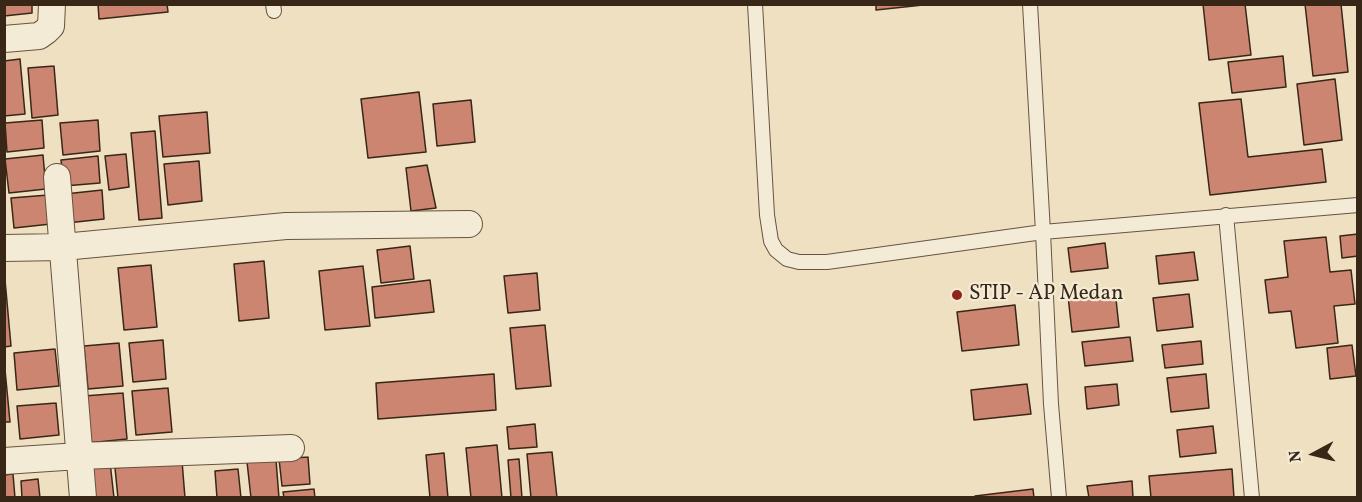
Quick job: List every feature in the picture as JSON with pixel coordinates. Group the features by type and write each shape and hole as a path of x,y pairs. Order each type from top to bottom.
{"street":[{"path":"4,39 39,36 46,31 51,26 52,4"},
{"path":"57,177 83,498"},
{"path":"4,249 63,248 286,226 469,224"},
{"path":"4,461 291,448"}],"lane":[{"path":"755,4 767,215 771,241 782,256 799,262 827,262 1043,232 1358,205"},
{"path":"1030,4 1051,404 1059,498"},
{"path":"1226,215 1252,498"}],"building":[{"path":"4,4 32,4 32,13 4,16"},
{"path":"98,4 167,4 168,12 99,19"},
{"path":"876,4 923,4 923,5 876,10"},
{"path":"1203,4 1245,4 1251,55 1209,60"},
{"path":"1305,4 1341,4 1348,72 1313,76"},
{"path":"1283,56 1286,87 1232,93 1228,62"},
{"path":"20,59 25,114 4,116 4,61"},
{"path":"54,66 58,115 32,118 28,68"},
{"path":"1335,79 1342,140 1304,145 1297,84"},
{"path":"419,92 426,152 368,158 361,99"},
{"path":"1241,99 1248,157 1322,149 1326,182 1210,195 1199,103"},
{"path":"471,100 475,142 437,146 433,104"},
{"path":"207,112 210,153 163,157 159,116"},
{"path":"42,120 44,148 7,152 5,123"},
{"path":"98,120 100,151 63,155 60,123"},
{"path":"155,131 162,218 139,220 131,133"},
{"path":"126,154 129,187 109,190 105,156"},
{"path":"43,155 46,189 9,193 5,159"},
{"path":"98,156 100,183 64,186 61,160"},
{"path":"199,161 202,201 168,205 164,164"},
{"path":"427,165 436,208 411,211 406,168"},
{"path":"102,190 104,219 67,223 65,194"},
{"path":"48,195 51,224 14,228 11,198"},
{"path":"1358,234 1358,256 1342,258 1340,236"},
{"path":"1326,237 1330,272 1351,270 1355,304 1334,306 1338,343 1296,348 1291,311 1269,313 1265,280 1288,277 1284,241"},
{"path":"1105,243 1108,268 1071,272 1068,248"},
{"path":"410,246 414,279 381,283 377,250"},
{"path":"1194,252 1198,280 1159,284 1156,256"},
{"path":"264,261 269,318 239,321 234,264"},
{"path":"151,265 157,327 124,330 118,268"},
{"path":"363,266 370,326 325,330 319,271"},
{"path":"4,269 11,346 4,347"},
{"path":"537,273 540,310 508,313 504,276"},
{"path":"430,280 434,312 375,318 372,287"},
{"path":"1115,290 1119,327 1072,332 1068,296"},
{"path":"1189,294 1193,327 1157,331 1153,298"},
{"path":"1015,305 1019,345 962,351 957,312"},
{"path":"545,325 551,386 516,389 510,328"},
{"path":"1130,337 1133,361 1085,366 1082,342"},
{"path":"163,340 166,379 133,382 129,343"},
{"path":"1201,341 1203,364 1165,368 1162,345"},
{"path":"119,343 123,386 88,389 84,346"},
{"path":"1352,345 1356,376 1330,379 1327,348"},
{"path":"55,349 59,386 17,390 14,353"},
{"path":"4,359 10,422 4,422"},
{"path":"494,374 496,410 378,419 376,383"},
{"path":"1206,374 1209,408 1171,412 1167,378"},
{"path":"1027,384 1031,414 974,420 971,390"},
{"path":"1117,384 1119,405 1087,409 1085,387"},
{"path":"168,388 172,432 136,435 132,391"},
{"path":"123,393 127,439 88,443 84,396"},
{"path":"56,403 59,435 20,439 17,406"},
{"path":"535,424 537,447 509,449 507,427"},
{"path":"1213,426 1216,453 1180,457 1177,430"},
{"path":"497,445 502,498 471,498 466,448"},
{"path":"552,452 557,498 531,498 527,454"},
{"path":"444,453 448,498 430,498 426,455"},
{"path":"308,457 310,484 282,486 279,459"},
{"path":"519,459 522,498 511,498 508,460"},
{"path":"276,460 279,498 251,498 247,462"},
{"path":"182,461 185,498 118,498 115,468"},
{"path":"110,462 114,498 85,498 82,464"},
{"path":"238,469 241,498 217,498 215,471"},
{"path":"1232,469 1234,498 1151,498 1149,476"},
{"path":"13,474 15,498 4,498 4,475"},
{"path":"38,479 40,498 22,498 21,481"},
{"path":"1132,481 1133,498 1089,498 1087,486"},
{"path":"314,489 315,498 284,498 283,492"},
{"path":"1033,489 1034,498 975,498 975,496"}],"place":[{"name":"STIP - AP Medan","path":"957,295"}]}
